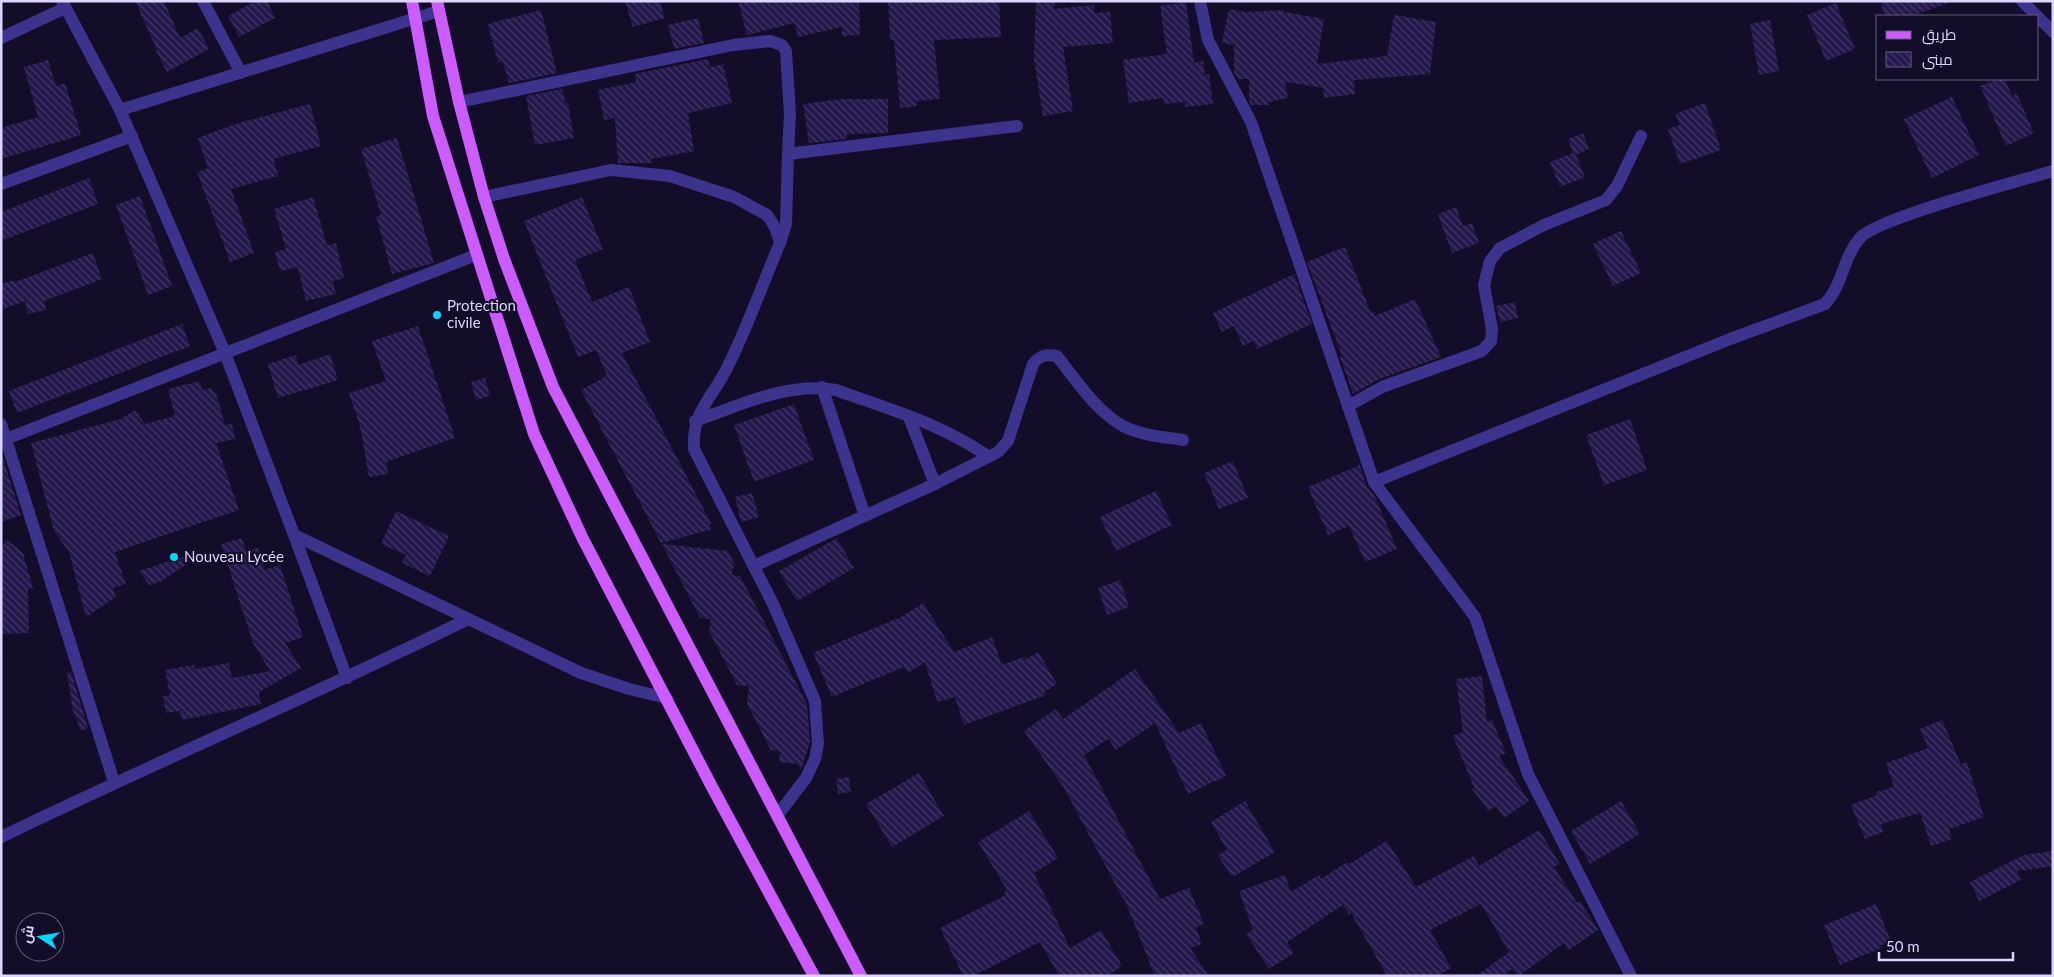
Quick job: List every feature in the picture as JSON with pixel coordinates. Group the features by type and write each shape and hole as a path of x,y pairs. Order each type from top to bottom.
{"main road":[{"path":"412,1 433,116 534,434 583,539 712,787 814,976"},
{"path":"438,6 459,102 484,197 504,259 553,388 860,976"}],"street":[{"path":"203,1 241,73"},
{"path":"1200,1 1208,40 1251,122 1374,482 1475,617 1528,774 1631,976"},
{"path":"2022,1 2037,15"},
{"path":"1,38 64,4 132,136 224,353 347,678"},
{"path":"120,110 415,19 438,6"},
{"path":"2039,17 2053,32"},
{"path":"459,102 733,45 770,41 782,45 786,51 790,114 786,224 726,370 695,421 694,450 773,604 815,702 818,744 815,759 806,778 777,816"},
{"path":"788,154 1017,126"},
{"path":"1,184 132,136"},
{"path":"1348,406 1382,387 1482,351 1490,341 1492,329 1484,284 1490,261 1500,248 1544,225 1606,200 1617,186 1641,136"},
{"path":"484,197 611,170 670,176 734,197 767,215 775,227 780,242"},
{"path":"1374,482 1730,339 1825,304 1834,296 1850,252 1861,236 1897,218 2053,171"},
{"path":"6,439 476,254"},
{"path":"754,566 935,484 998,452 1008,441 1033,364 1039,357 1048,354 1057,356 1108,416 1124,426 1151,435 1183,440"},
{"path":"695,421 780,392 822,387 836,390 968,442 989,457"},
{"path":"822,387 865,516"},
{"path":"909,418 935,484"},
{"path":"1,424 114,782"},
{"path":"294,534 581,673 629,689 667,698"},
{"path":"1,837 114,782 347,678 468,619"}],"building":[{"path":"135,1 164,1 180,38 198,28 209,49 167,72"},
{"path":"256,1 267,1 275,18 239,37 228,16"},
{"path":"625,1 660,1 665,18 633,27"},
{"path":"738,1 859,1 860,35 842,36 842,27 798,37 795,23 747,35"},
{"path":"888,1 999,1 1001,37 934,40 940,99 917,101 917,106 900,108 894,40 890,40"},
{"path":"1036,1 1055,1 1054,9 1094,5 1094,13 1110,12 1113,43 1063,47 1073,111 1043,116 1034,59"},
{"path":"1880,1 1947,1 1948,3 1914,15 1885,15"},
{"path":"1186,2 1194,63 1203,61 1205,75 1209,74 1213,104 1185,107 1185,102 1164,104 1163,98 1129,103 1123,60 1167,54 1160,6"},
{"path":"1836,3 1855,49 1826,61 1807,15"},
{"path":"1229,9 1244,12 1283,10 1284,12 1324,19 1317,64 1387,56 1394,15 1436,22 1430,74 1354,80 1355,94 1324,98 1323,88 1285,82 1288,98 1269,102 1269,105 1251,105 1249,101 1249,79 1238,79 1234,72 1234,45 1222,43"},
{"path":"541,10 557,73 509,83 503,62 498,63 488,24"},
{"path":"698,18 704,43 674,49 668,25"},
{"path":"1770,20 1779,71 1759,75 1750,24"},
{"path":"708,59 710,67 723,64 732,103 688,113 694,151 651,159 652,163 618,163 615,118 604,120 598,90 636,82 635,74"},
{"path":"48,60 56,86 65,83 81,135 1,159 1,128 38,117 24,67"},
{"path":"1995,80 2005,80 2012,96 2017,94 2034,133 2006,146 1980,86"},
{"path":"562,89 566,104 568,103 574,138 535,145 526,96"},
{"path":"1952,97 1979,155 1932,178 1904,119"},
{"path":"842,99 888,99 888,133 847,134 847,139 809,143 803,104"},
{"path":"1705,103 1721,150 1680,164 1668,129 1680,125 1675,114"},
{"path":"310,104 321,146 274,159 278,176 231,189 254,253 230,262 197,172 208,168 198,138 235,124"},
{"path":"1583,133 1589,149 1576,155 1585,177 1560,187 1550,162 1573,153 1568,139"},
{"path":"397,138 434,263 392,274 376,216 381,215 361,149"},
{"path":"89,178 98,204 1,241 1,212"},
{"path":"140,196 172,286 148,295 116,205"},
{"path":"313,197 327,245 336,243 344,278 333,281 336,294 306,301 298,267 280,271 275,252 286,249 274,209"},
{"path":"582,197 603,249 575,260 592,302 629,287 650,342 622,353 711,523 710,530 661,543 581,390 607,376 596,350 578,357 524,221"},
{"path":"1456,207 1463,226 1472,223 1479,243 1452,253 1438,214"},
{"path":"1621,231 1641,273 1613,286 1593,244"},
{"path":"1345,247 1371,313 1374,312 1375,316 1415,299 1441,357 1379,379 1353,394 1340,357 1342,356 1307,262"},
{"path":"93,253 102,279 44,301 46,310 28,314 25,301 1,310 1,284 14,280 15,282"},
{"path":"1294,274 1312,324 1257,349 1253,341 1243,346 1234,326 1222,332 1213,313"},
{"path":"1515,302 1518,318 1500,322 1496,306"},
{"path":"182,324 190,346 17,413 9,391"},
{"path":"418,326 455,438 386,462 388,474 369,477 360,426 349,393 386,381 372,341"},
{"path":"330,354 338,380 278,398 268,364 296,355 298,365"},
{"path":"485,378 490,396 476,400 471,382"},
{"path":"200,381 202,390 212,388 214,393 216,393 225,425 232,424 235,439 216,443 239,510 115,552 126,584 113,588 116,597 86,617 69,552 54,531 31,443 121,419 135,410 145,424 175,416 168,389"},
{"path":"794,404 814,460 754,482 734,425"},
{"path":"1630,419 1647,470 1604,485 1586,435"},
{"path":"1,452 21,515 1,522"},
{"path":"1233,461 1248,498 1219,509 1204,473"},
{"path":"1360,465 1366,485 1375,497 1397,549 1365,562 1349,526 1328,535 1308,487"},
{"path":"1156,491 1172,525 1116,551 1100,517"},
{"path":"752,493 759,517 741,522 735,497"},
{"path":"396,511 449,536 430,576 402,563 406,555 381,544"},
{"path":"242,538 246,551 258,548 264,570 280,565 303,637 285,643 301,668 259,692 261,704 182,720 180,711 166,713 163,696 170,695 165,670 194,665 195,669 229,663 232,678 270,671 253,643 221,544"},
{"path":"837,538 854,568 797,601 779,571"},
{"path":"7,540 23,553 33,588 28,589 29,633 1,634 1,547"},
{"path":"662,544 728,551 734,563 732,575 740,576 807,704 810,743 801,770 798,764 779,762 780,751 771,750 747,704 749,686 737,685 709,631 711,619 700,618"},
{"path":"195,553 197,557 160,582 149,585 139,571"},
{"path":"1120,580 1129,607 1107,615 1098,588"},
{"path":"923,603 954,652 992,637 1002,665 1024,657 1025,660 1038,652 1057,684 1044,692 1046,695 964,725 955,697 937,702 925,662 908,673 904,667 832,697 813,653 901,617"},
{"path":"1135,669 1179,733 1201,723 1226,776 1188,794 1155,723 1116,750 1108,739 1084,755 1160,899 1189,888 1204,924 1196,927 1202,944 1190,948 1209,976 1155,976 1124,898 1064,788 1024,731 1056,709 1063,719"},
{"path":"67,672 71,672 88,728 81,731 73,711"},
{"path":"1482,676 1487,722 1492,720 1506,753 1499,756 1529,801 1504,818 1496,806 1488,811 1472,789 1474,788 1453,736 1463,732 1456,679"},
{"path":"1942,720 1961,764 1967,762 1984,817 1949,829 1952,839 1931,846 1920,813 1881,824 1883,832 1865,839 1851,805 1877,795 1876,792 1894,787 1886,763 1928,748 1920,729"},
{"path":"919,773 944,816 892,847 866,804"},
{"path":"849,777 851,792 838,794 836,779"},
{"path":"1245,801 1275,852 1234,876 1233,874 1230,875 1218,855 1227,850 1211,822"},
{"path":"1621,801 1640,834 1590,864 1571,831"},
{"path":"1029,811 1058,858 1034,873 1070,948 1101,930 1122,966 1107,976 1059,976 1040,942 973,976 963,976 940,928 1006,895 1004,892 1007,890 978,842"},
{"path":"1539,830 1560,864 1554,867 1577,903 1580,901 1598,930 1569,950 1564,943 1519,976 1512,969 1503,976 1476,976 1509,952 1481,904 1430,930 1451,968 1437,976 1387,976 1351,913 1349,915 1343,905 1287,942 1294,953 1269,969 1246,934 1253,930 1239,891 1285,875 1291,892 1319,875 1321,879 1347,862 1349,864 1387,841 1416,887 1474,856 1479,866"},
{"path":"2053,851 2053,866 2017,871 2021,880 1979,901 1970,882 2024,855"},
{"path":"1876,904 1891,941 1880,946 1881,948 1840,965 1824,925"}],"place":[{"name":"Protection civile","path":"437,315"},
{"name":"Nouveau Lycée","path":"174,557"}]}
